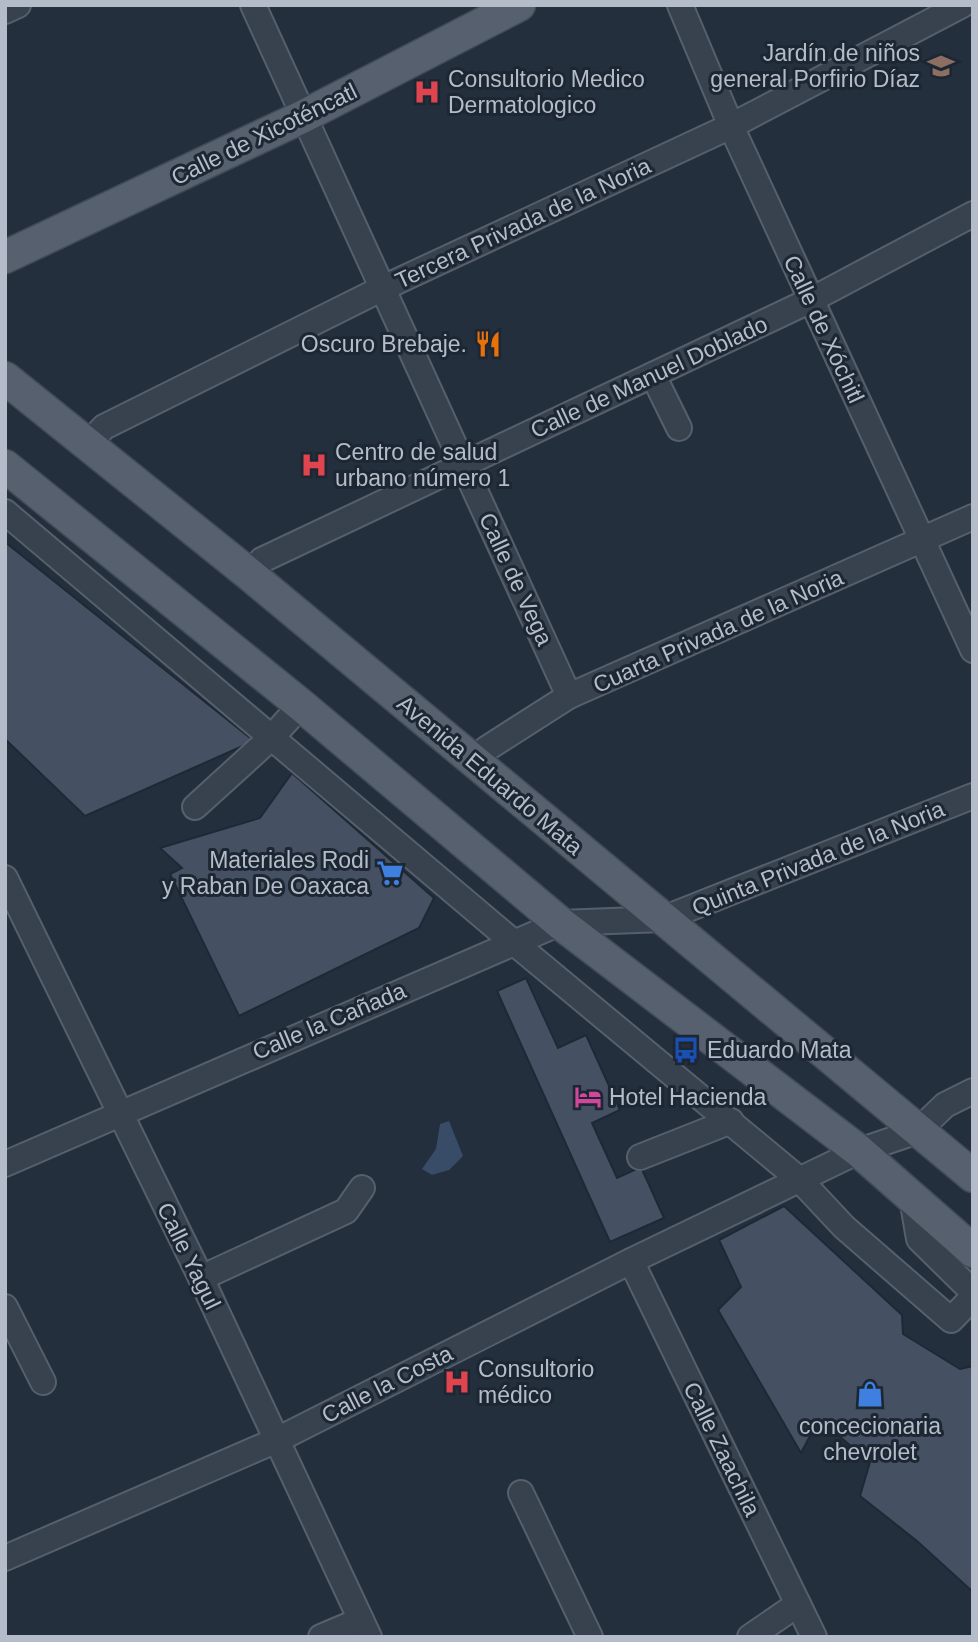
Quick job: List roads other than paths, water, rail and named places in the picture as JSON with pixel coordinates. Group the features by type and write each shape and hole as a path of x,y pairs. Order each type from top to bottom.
{"main road":[{"name":"Calle de Xicoténcatl","path":"5,257 302,117 519,5"},
{"name":"Avenida Eduardo Mata","path":"5,378 249,573 973,1176"},
{"path":"5,466 300,705 560,923 859,1151 973,1251"}],"street":[{"path":"5,11 18,5"},
{"name":"Calle de Vega","path":"253,5 569,696"},
{"name":"Calle de Xóchitl","path":"680,5 731,125 973,650"},
{"name":"Tercera Privada de la Noria","path":"87,445 104,428 381,289 731,125 962,5"},
{"name":"Calle de Manuel Doblado","path":"249,573 262,560 811,300 973,214"},
{"path":"653,375 679,428"},
{"path":"5,512 273,736 512,941 731,1121 800,1180 844,1227 951,1320 973,1294 919,1239 912,1198"},
{"name":"Cuarta Privada de la Noria","path":"474,763 486,749 569,696 973,517"},
{"path":"53,552 74,523"},
{"path":"195,807 273,736 300,705"},
{"name":"Quinta Privada de la Noria","path":"663,919 973,796"},
{"name":"Calle Yagul","path":"5,878 117,1113 201,1278 365,1628"},
{"name":"Calle la Cañada","path":"5,1164 512,941 560,923 663,919"},
{"path":"918,1131 945,1105 973,1091"},
{"path":"640,1157 731,1121"},
{"name":"Calle la Costa","path":"5,1558 276,1440 631,1261 859,1151 918,1131"},
{"path":"201,1278 346,1211 362,1188"},
{"name":"Calle Zaachila","path":"631,1261 814,1637"},
{"path":"5,1307 43,1382"},
{"path":"521,1493 590,1637"},
{"path":"750,1637 798,1604"},
{"path":"321,1637 365,1628"}],"water":[{"path":"449,1121 463,1156 449,1170 432,1175 422,1169 436,1149 440,1124"}],"place":[{"name":"Jardín de niños general Porfirio Díaz","path":"941,66"},
{"name":"Consultorio Medico Dermatologico","path":"427,92"},
{"name":"Oscuro Brebaje.","path":"488,344"},
{"name":"Centro de salud urbano número 1","path":"314,465"},
{"name":"Materiales Rodi y Raban De Oaxaca","path":"390,873"},
{"name":"Eduardo Mata","path":"686,1050"},
{"name":"Hotel Hacienda","path":"588,1097"},
{"name":"Consultorio médico","path":"457,1382"},
{"name":"concecionaria chevrolet","path":"870,1394"}]}
